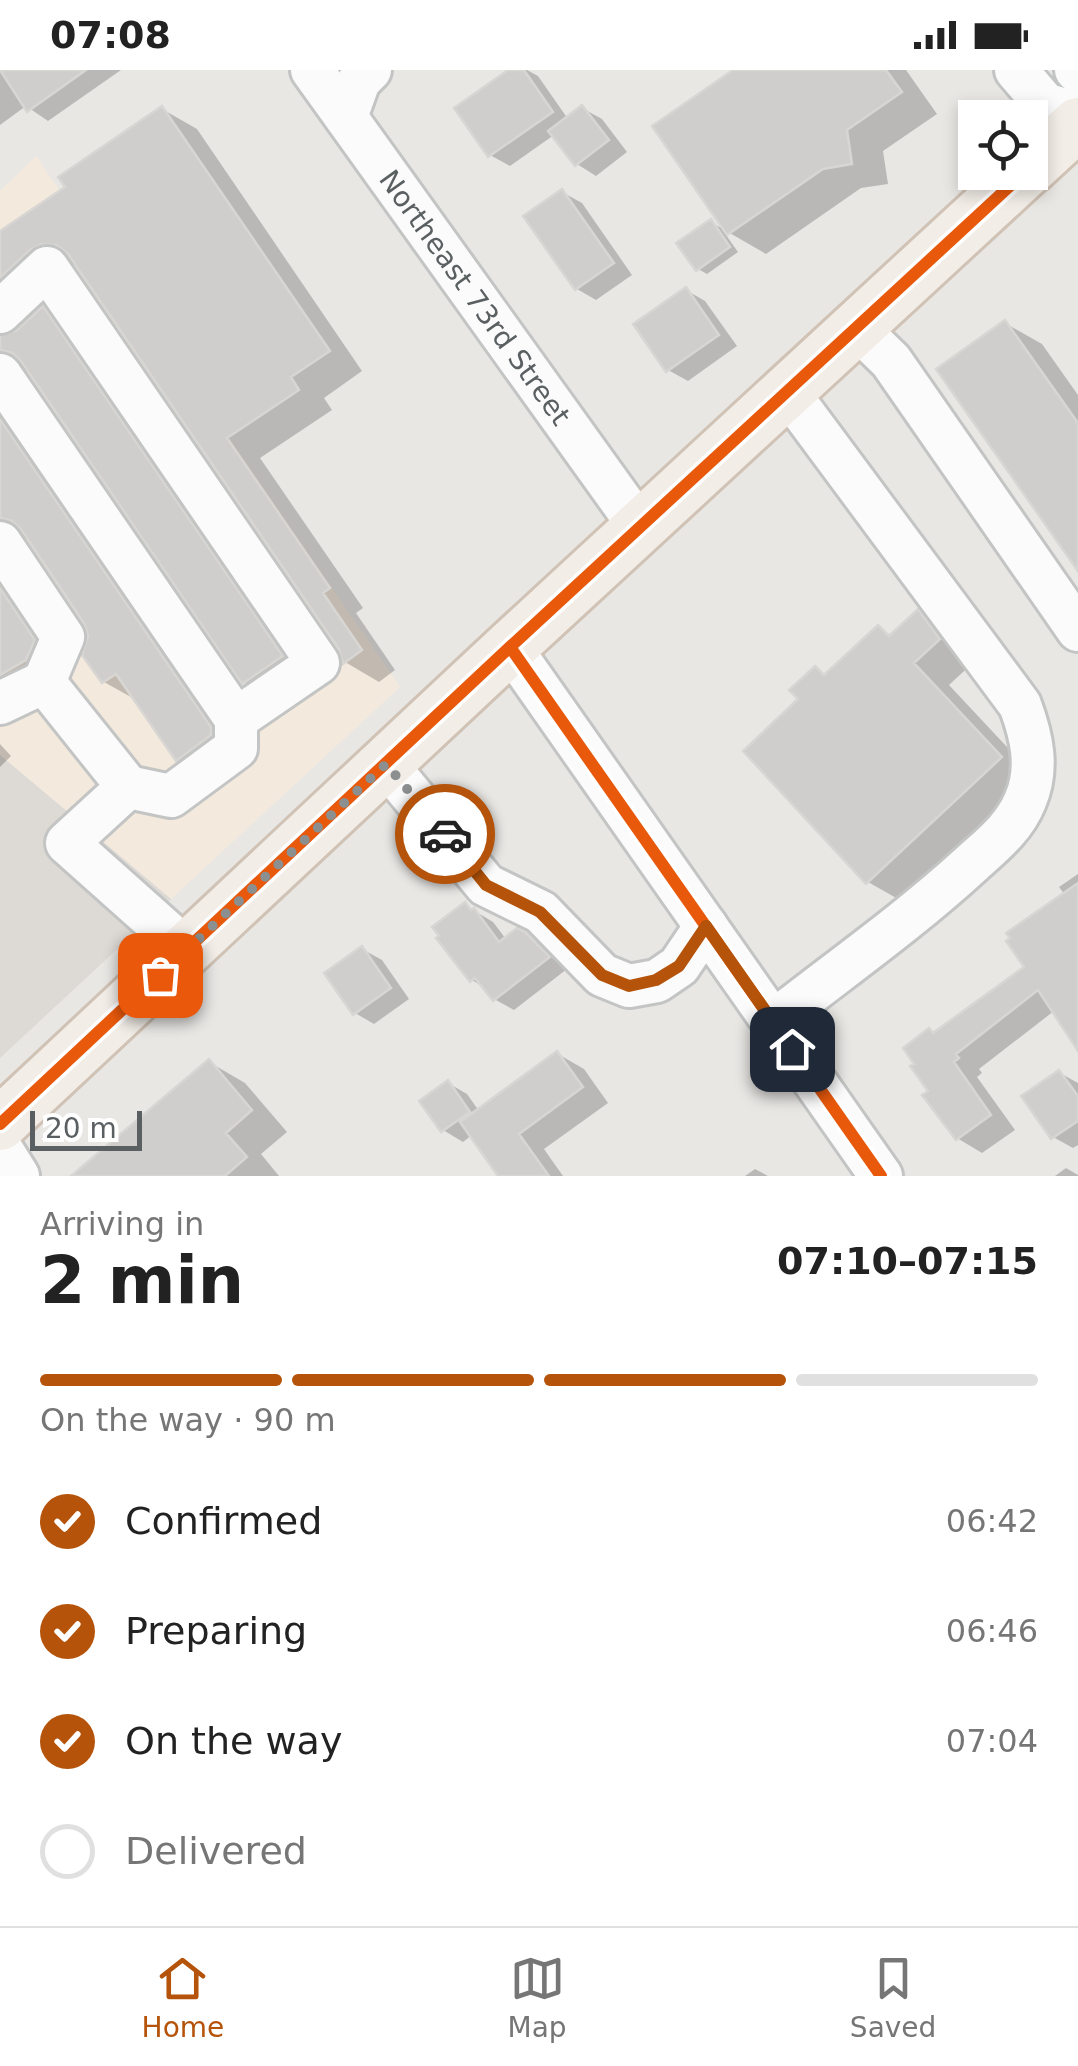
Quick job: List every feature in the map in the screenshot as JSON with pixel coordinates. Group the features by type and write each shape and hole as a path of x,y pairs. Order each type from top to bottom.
{"main road":[{"path":"1048,152 1078,124"},
{"path":"0,1124 1006,190"}],"street":[{"name":"Northeast 73rd Street","path":"312,70 640,526"},
{"path":"346,117 359,80 370,70"},
{"path":"1016,70 1046,104 1078,114"},
{"path":"0,312 47,268 318,663 236,719"},
{"path":"857,328 891,361 1078,630"},
{"path":"0,375 236,719 236,748 171,796 128,787 44,682"},
{"path":"772,1022 934,898 1010,828 1026,800 1034,768 1031,736 1020,705 787,391"},
{"path":"0,543 63,637 44,682 0,702"},
{"path":"510,647 881,1176"},
{"path":"386,764 486,885 540,912 602,975 629,986 656,980 679,966 706,926"},
{"path":"128,787 67,843 186,950"},
{"path":"0,1147 18,1176"}],"shaded area":[{"path":"36,156 400,687 171,899 0,755 0,191"},
{"path":"0,755 171,899 0,1058"}],"building":[{"path":"0,70 86,70 27,112"},
{"path":"508,70 524,70 553,112 488,157 454,108"},
{"path":"733,70 886,70 902,92 847,130 852,164 823,169 727,235 652,126"},
{"path":"582,105 609,140 575,166 548,131"},
{"path":"162,106 330,351 291,377 299,390 227,438 330,588 323,593 362,650 343,664 339,649 68,254 56,245 42,244 0,278 0,231 65,187 58,177"},
{"path":"562,189 614,263 575,290 523,216"},
{"path":"711,219 730,247 696,271 676,243"},
{"path":"686,287 719,335 666,372 633,324"},
{"path":"43,306 283,656 242,684 21,361 0,350 0,336 16,331"},
{"path":"1005,320 1078,423 1078,571 936,369"},
{"path":"0,419 211,727 211,735 176,761 116,674 102,683 82,655 88,636 84,623 21,529 0,518"},
{"path":"0,588 35,640 26,660 0,675"},
{"path":"918,609 940,639 914,663 1002,757 866,884 743,751 798,699 789,690 815,666 824,675 878,625 889,636"},
{"path":"1078,883 1078,1051 1038,990 956,1054 959,1058 954,1062 991,1115 956,1140 922,1095 928,1091 903,1048 929,1028 933,1033 1024,967 1006,941 1010,938 1006,933"},
{"path":"465,902 499,942 517,928 550,957 493,1001 475,978 470,982 432,927"},
{"path":"362,946 391,988 353,1015 324,973"},
{"path":"557,1051 583,1087 519,1134 549,1176 498,1176 460,1122"},
{"path":"209,1059 252,1110 226,1133 247,1157 225,1176 71,1176"},
{"path":"1059,1070 1078,1096 1078,1121 1051,1139 1021,1096"},
{"path":"448,1080 470,1112 441,1132 419,1101"}],"cycle path":[{"path":"0,1124 1005,190"},
{"path":"510,647 881,1176"}],"way so far":[{"path":"160,975 386,764 445,834"}],"route":[{"path":"445,834 486,885 540,912 602,975 629,986 656,980 679,966 706,926 792,1049"}]}
